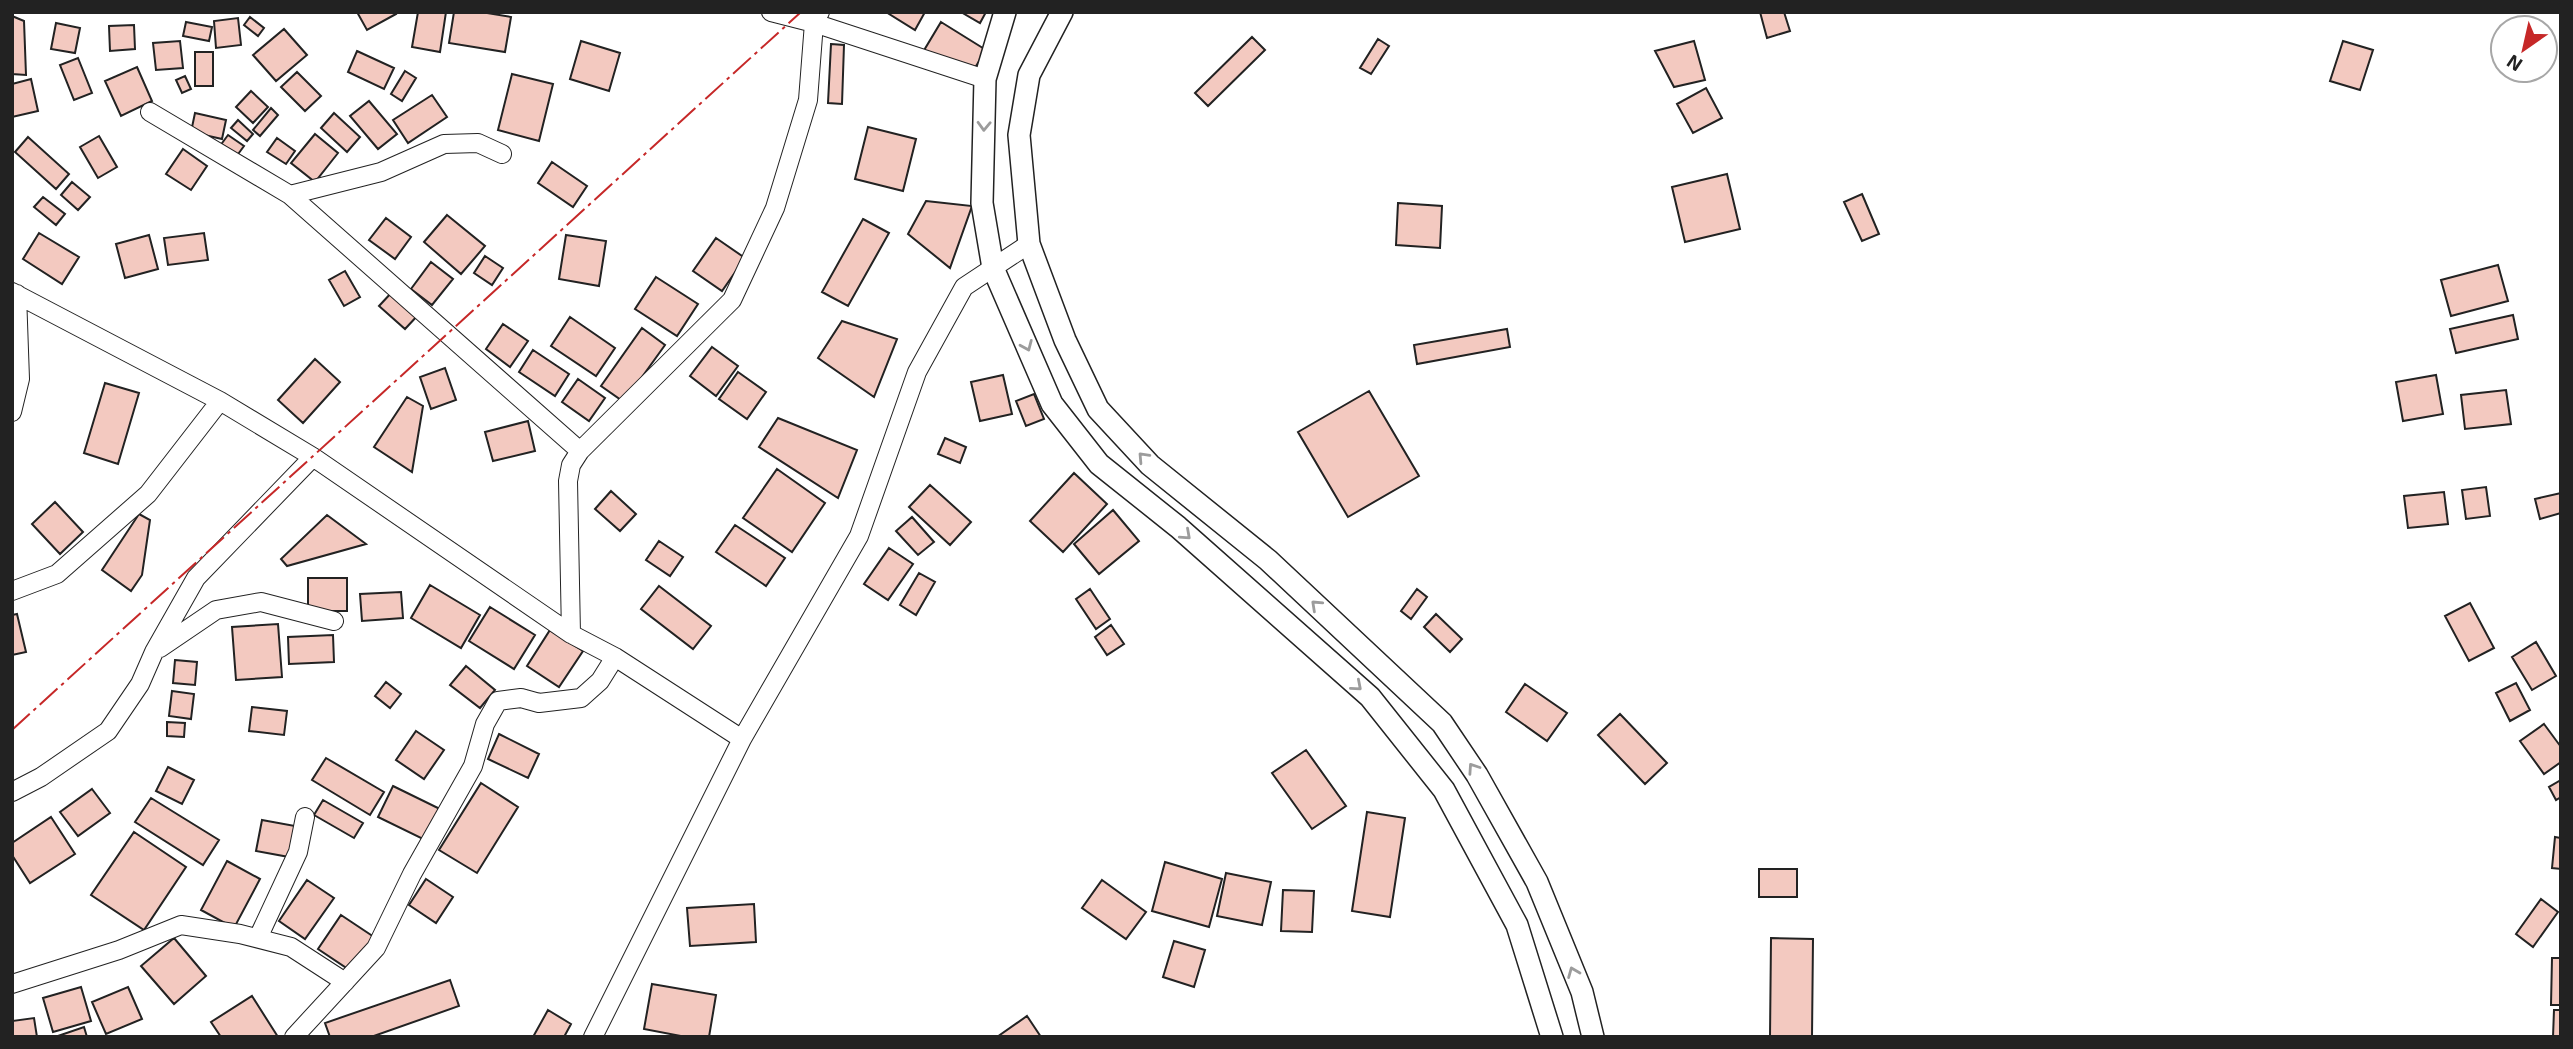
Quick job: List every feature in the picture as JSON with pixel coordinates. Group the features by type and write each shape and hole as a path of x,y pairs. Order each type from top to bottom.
{"street":[{"path":"771,12 817,17 985,79"},
{"path":"1006,12 985,79 982,203 993,268 1052,404 1100,464 1178,527 1370,697 1444,790 1517,925 1552,1037"},
{"path":"1062,12 1029,75 1019,135 1029,244 1065,340 1098,409 1150,466 1268,560 1442,723 1477,775 1537,882 1581,992 1593,1037"},
{"path":"572,634 568,481 572,465 580,451 732,300 775,208 808,100 817,17"},
{"path":"150,113 290,195 580,451"},
{"path":"290,195 381,172 444,144 478,143 502,154"},
{"path":"593,1037 742,738 859,536 917,372 964,287 1029,244"},
{"path":"15,293 220,401 313,457 572,634 615,657 742,738"},
{"path":"12,412 20,379 15,293"},
{"path":"12,592 57,574 148,494 220,401"},
{"path":"12,792 108,731 140,684 154,652 196,578 313,457"},
{"path":"154,652 216,610 261,602 334,621"},
{"path":"294,1037 376,948 412,874 472,766 485,724 498,701 521,698 539,703 581,698 600,681 615,657"},
{"path":"258,939 298,852 305,817"},
{"path":"12,984 119,950 181,925 291,947 345,982"}],"building":[{"path":"357,12 395,12 396,14 367,30"},
{"path":"418,12 446,12 440,52 412,47"},
{"path":"454,12 481,12 511,17 505,52 449,43"},
{"path":"886,12 925,12 915,30"},
{"path":"961,12 986,12 980,23"},
{"path":"1760,12 1784,12 1790,31 1767,38"},
{"path":"12,16 24,21 26,75 12,74"},
{"path":"250,17 264,28 258,36 244,25"},
{"path":"238,18 241,45 216,48 214,21"},
{"path":"186,22 212,27 209,41 183,36"},
{"path":"941,22 986,50 968,79 923,52"},
{"path":"56,23 80,28 75,53 51,49"},
{"path":"134,25 135,49 110,51 109,26"},
{"path":"284,29 307,55 276,81 253,55"},
{"path":"1252,37 1265,50 1208,106 1195,93"},
{"path":"1378,39 1389,46 1371,74 1360,68"},
{"path":"180,41 183,68 156,70 153,43"},
{"path":"581,41 620,53 609,91 570,79"},
{"path":"1694,41 1705,80 1674,87 1655,51"},
{"path":"2343,41 2373,50 2360,90 2330,81"},
{"path":"831,44 844,45 842,104 828,103"},
{"path":"357,51 394,68 384,89 348,72"},
{"path":"195,52 213,52 213,86 195,86"},
{"path":"78,58 92,93 74,100 60,65"},
{"path":"137,67 152,101 121,116 105,81"},
{"path":"405,71 416,78 402,101 391,94"},
{"path":"297,72 321,96 305,111 281,87"},
{"path":"512,74 553,84 539,141 498,130"},
{"path":"185,76 191,89 182,93 176,80"},
{"path":"31,79 38,111 12,117 12,84"},
{"path":"1706,88 1722,118 1693,133 1677,104"},
{"path":"251,91 268,107 253,123 236,107"},
{"path":"432,95 447,117 408,143 393,120"},
{"path":"369,101 397,134 378,149 350,116"},
{"path":"271,108 278,115 260,136 253,130"},
{"path":"195,113 226,120 222,139 191,132"},
{"path":"334,113 360,137 347,152 321,128"},
{"path":"238,120 253,134 247,141 231,128"},
{"path":"868,127 916,139 903,191 855,179"},
{"path":"315,134 338,153 315,182 291,163"},
{"path":"228,135 244,146 233,161 217,150"},
{"path":"99,136 117,167 98,178 80,147"},
{"path":"28,137 69,174 56,189 15,152"},
{"path":"277,138 295,151 286,164 267,152"},
{"path":"183,149 207,166 191,190 166,174"},
{"path":"552,162 587,186 573,207 538,183"},
{"path":"1727,174 1740,229 1685,242 1672,187"},
{"path":"72,182 90,197 78,210 61,195"},
{"path":"1862,194 1879,234 1862,241 1844,202"},
{"path":"43,197 65,214 56,225 34,207"},
{"path":"926,201 972,206 950,268 908,234"},
{"path":"1398,203 1442,206 1440,248 1396,245"},
{"path":"447,215 485,246 461,274 424,242"},
{"path":"386,218 411,237 395,259 369,240"},
{"path":"863,219 889,233 848,306 822,292"},
{"path":"39,233 79,257 62,284 23,259"},
{"path":"204,233 208,260 168,265 164,238"},
{"path":"149,235 158,269 125,278 116,244"},
{"path":"566,235 606,241 599,286 559,279"},
{"path":"716,238 745,258 722,291 693,271"},
{"path":"485,256 503,268 492,285 474,273"},
{"path":"431,262 453,279 432,305 411,289"},
{"path":"2498,265 2508,301 2451,316 2441,280"},
{"path":"345,271 360,297 344,306 329,280"},
{"path":"656,277 698,304 677,336 635,309"},
{"path":"393,291 419,314 405,329 379,306"},
{"path":"2513,315 2518,339 2456,353 2450,329"},
{"path":"570,317 615,348 596,376 551,346"},
{"path":"842,321 897,339 874,397 818,358"},
{"path":"503,324 528,341 510,367 486,349"},
{"path":"642,328 665,345 624,402 601,386"},
{"path":"1507,329 1510,347 1417,364 1414,345"},
{"path":"712,347 738,366 716,396 690,376"},
{"path":"533,350 569,374 555,396 519,372"},
{"path":"315,359 340,382 303,423 278,400"},
{"path":"445,368 456,400 431,409 420,377"},
{"path":"738,372 766,392 747,419 719,399"},
{"path":"1003,375 1012,414 980,421 971,382"},
{"path":"2436,375 2443,414 2403,421 2396,382"},
{"path":"578,379 605,398 589,421 562,402"},
{"path":"105,383 139,393 118,464 84,453"},
{"path":"2506,390 2511,424 2465,429 2461,395"},
{"path":"1369,391 1419,476 1348,517 1298,432"},
{"path":"1034,394 1044,419 1026,426 1016,401"},
{"path":"407,397 423,406 412,472 374,447"},
{"path":"778,418 857,450 838,498 759,447"},
{"path":"528,421 535,451 493,461 485,432"},
{"path":"945,438 966,447 960,463 938,454"},
{"path":"777,469 825,503 792,552 743,518"},
{"path":"1074,473 1107,504 1063,552 1030,521"},
{"path":"930,485 971,522 950,545 909,507"},
{"path":"2486,487 2490,516 2466,519 2462,490"},
{"path":"611,491 636,514 620,531 595,509"},
{"path":"2444,492 2448,524 2408,528 2404,496"},
{"path":"2561,493 2561,513 2540,519 2535,499"},
{"path":"55,502 83,532 60,554 32,524"},
{"path":"1113,510 1139,541 1099,574 1074,544"},
{"path":"139,514 150,520 142,575 131,591 102,570"},
{"path":"327,515 366,544 287,566 281,559"},
{"path":"912,517 934,542 918,555 896,531"},
{"path":"735,525 785,558 766,586 716,552"},
{"path":"659,541 683,557 670,576 646,560"},
{"path":"889,548 913,564 888,600 864,584"},
{"path":"919,573 935,582 916,615 900,605"},
{"path":"308,578 347,578 347,611 308,611"},
{"path":"430,585 480,615 461,648 411,618"},
{"path":"659,586 711,626 693,649 641,609"},
{"path":"1090,589 1110,619 1096,629 1076,599"},
{"path":"1417,589 1427,597 1411,619 1401,611"},
{"path":"401,592 403,618 362,621 360,594"},
{"path":"2470,603 2494,648 2469,661 2445,616"},
{"path":"490,607 535,635 514,669 469,641"},
{"path":"17,614 26,652 12,655 12,615"},
{"path":"1436,614 1462,639 1450,652 1424,627"},
{"path":"278,624 282,677 236,680 232,627"},
{"path":"1111,625 1124,644 1107,655 1095,637"},
{"path":"550,630 583,651 559,687 527,666"},
{"path":"333,635 334,662 289,664 288,637"},
{"path":"2536,642 2556,676 2532,690 2512,657"},
{"path":"175,660 197,662 195,685 173,683"},
{"path":"466,666 495,690 480,708 450,685"},
{"path":"386,682 401,694 390,708 375,696"},
{"path":"2516,683 2530,710 2510,721 2496,693"},
{"path":"1525,684 1567,713 1547,741 1506,712"},
{"path":"172,691 194,694 191,719 169,716"},
{"path":"252,707 287,711 284,735 249,731"},
{"path":"1620,714 1667,763 1645,784 1598,735"},
{"path":"167,722 185,723 184,737 167,736"},
{"path":"2544,724 2561,747 2561,762 2544,774 2520,741"},
{"path":"416,731 444,750 424,779 396,760"},
{"path":"499,734 539,754 528,778 488,759"},
{"path":"1306,750 1346,806 1312,829 1272,773"},
{"path":"326,758 384,792 370,815 312,780"},
{"path":"168,767 194,780 182,804 156,791"},
{"path":"2561,780 2561,797 2556,800 2549,787"},
{"path":"481,783 518,807 477,873 439,850"},
{"path":"393,786 440,809 425,840 378,817"},
{"path":"92,789 110,813 78,836 60,812"},
{"path":"151,798 219,840 203,865 135,822"},
{"path":"323,800 363,823 354,838 314,815"},
{"path":"1367,812 1405,818 1390,917 1352,911"},
{"path":"51,817 75,854 30,883 12,855 12,843"},
{"path":"262,820 295,826 289,857 256,851"},
{"path":"134,832 186,867 144,930 91,895"},
{"path":"2555,837 2561,838 2561,869 2552,868"},
{"path":"227,861 260,879 234,928 201,910"},
{"path":"1165,862 1222,879 1209,927 1152,911"},
{"path":"1759,869 1797,869 1797,897 1759,897"},
{"path":"1226,873 1271,882 1262,925 1217,916"},
{"path":"426,879 453,897 436,923 409,905"},
{"path":"307,880 334,898 305,939 279,921"},
{"path":"1102,880 1146,912 1126,939 1082,908"},
{"path":"1283,890 1314,891 1312,932 1281,931"},
{"path":"2541,899 2558,912 2533,947 2516,934"},
{"path":"754,904 756,942 690,946 687,908"},
{"path":"341,915 374,937 351,971 318,949"},
{"path":"174,938 206,976 174,1004 141,966"},
{"path":"1771,938 1813,939 1812,1037 1770,1037"},
{"path":"1174,941 1205,950 1194,987 1163,977"},
{"path":"2552,958 2561,958 2561,1005 2551,1005"},
{"path":"450,980 459,1006 371,1037 330,1037 325,1023"},
{"path":"652,984 716,995 709,1037 686,1037 644,1029"},
{"path":"81,987 91,1021 53,1032 43,998"},
{"path":"128,987 142,1019 106,1034 92,1002"},
{"path":"252,996 278,1037 221,1037 211,1022"},
{"path":"548,1010 571,1024 564,1037 533,1037"},
{"path":"2554,1010 2561,1010 2561,1037 2553,1037"},
{"path":"1027,1016 1041,1037 997,1037"},
{"path":"34,1018 37,1037 12,1037 12,1021"},
{"path":"84,1027 87,1037 55,1037"}],"power":[{"path":"12,730 801,12"}]}
